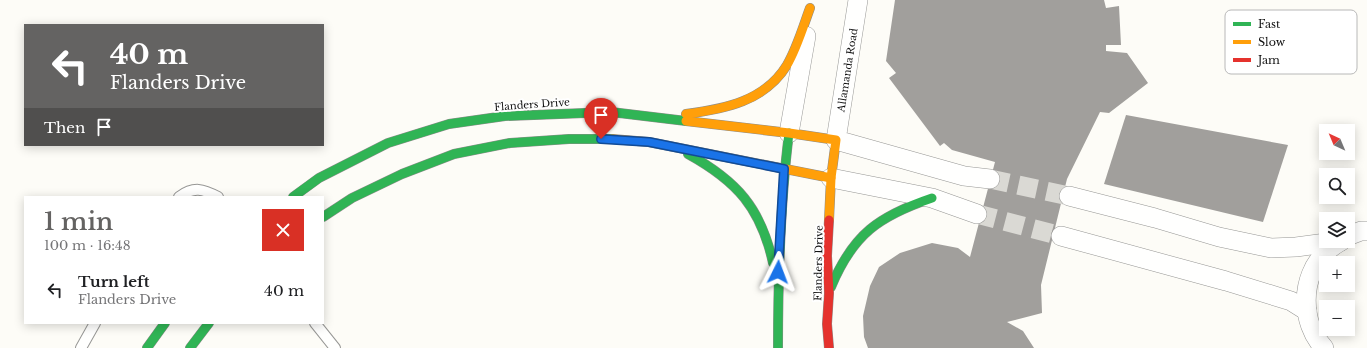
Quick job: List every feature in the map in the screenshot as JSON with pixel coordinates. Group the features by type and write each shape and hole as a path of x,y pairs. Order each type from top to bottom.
{"street":[{"name":"Allamanda Road","path":"836,140 858,0"},
{"path":"659,117 696,113 739,104 757,96 768,88 778,78 793,53 811,4"},
{"path":"778,348 778,286 784,169 811,4"},
{"name":"Flanders Drive","path":"294,196 319,178 388,143 449,124 505,116 611,112 790,133 836,140 831,178 827,256 829,293 827,324 829,348"},
{"path":"324,216 352,198 402,174 454,154 510,143 569,139 617,139 649,142 932,198 977,214"},
{"path":"836,140 964,176 990,179"},
{"path":"674,147 701,161 728,180 749,202 766,237 778,286"},
{"path":"1069,196 1155,218 1219,237 1271,248 1319,244"},
{"path":"829,293 838,268 852,246 871,227 896,212 932,198"},
{"path":"1355,233 1367,231"},
{"path":"1061,236 1226,281 1291,301 1307,311"},
{"path":"1323,347 1314,334 1307,311 1306,298 1311,274 1318,262 1331,248"},
{"path":"148,348 164,324"},
{"path":"190,348 208,324"}],"lane":[{"path":"181,196 189,191 198,189 204,190 216,196"},
{"path":"81,348 94,324"},
{"path":"315,324 334,348"}],"building":[{"path":"895,0 1104,0 1106,8 1119,6 1121,45 1106,45 1106,51 1127,53 1148,83 1109,113 1100,112 1067,179 1041,285 1042,313 1007,322 1023,331 1034,348 868,348 864,337 863,316 870,286 879,267 900,253 932,243 958,248 970,257 995,162 952,150 944,143 940,146 889,78 896,73 886,61"},
{"path":"1126,115 1288,145 1263,222 1104,184"}],"tunnel":[{"path":"990,179 1069,196"},
{"path":"977,214 1061,236"}],"traffic: fast":[{"path":"294,196 319,178 388,143 449,124 505,116 611,112 686,121"},
{"path":"778,348 780,240 783,187 789,133"},
{"path":"324,216 352,198 402,174 454,154 510,143 569,139 612,139"},
{"path":"688,154 720,175 744,198 754,211 762,227 773,263"},
{"path":"831,287 839,269 849,253 870,229 897,212 932,198"},
{"path":"147,348 164,324"},
{"path":"190,348 208,324"}],"traffic: slow":[{"path":"686,114 729,106 756,95 767,87 778,77 791,58 810,8"},
{"path":"686,121 836,140 831,178 829,220"},
{"path":"612,139 649,142 831,178"}],"traffic: jam":[{"path":"829,220 827,256 829,293 827,324 829,348"}],"route":[{"path":"601,139 649,142 784,169 778,272"}]}
